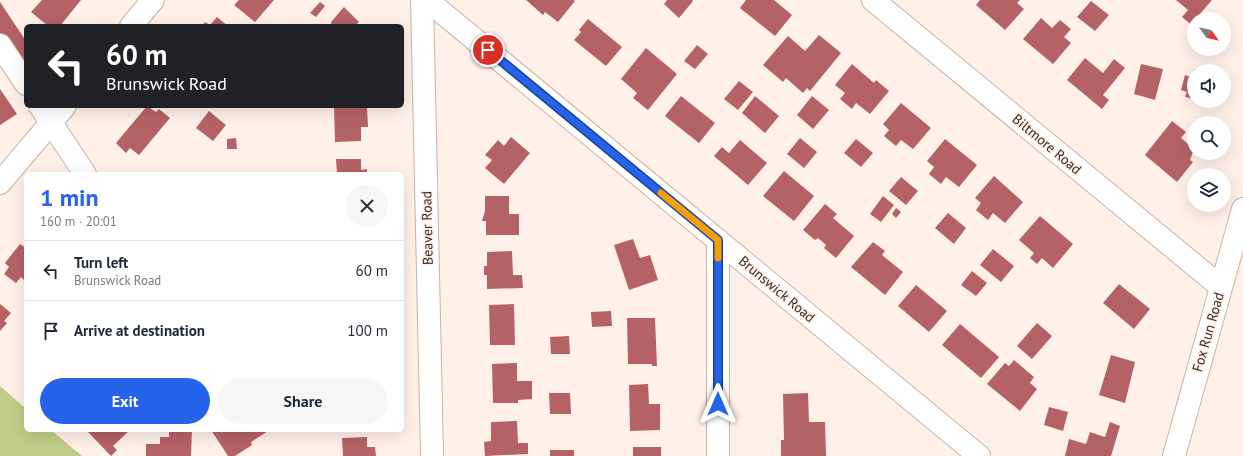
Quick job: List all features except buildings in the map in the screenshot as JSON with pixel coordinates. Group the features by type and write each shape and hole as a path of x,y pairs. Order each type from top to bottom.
{"street":[{"path":"133,24 153,0"},
{"name":"Beaver Road","path":"422,0 432,456"},
{"name":"Brunswick Road","path":"427,0 979,456"},
{"name":"Biltmore Road","path":"873,0 1221,287"},
{"path":"0,44 24,81"},
{"path":"0,183 46,114 60,108"},
{"path":"46,114 84,172"},
{"name":"Fox Run Road","path":"1174,456 1243,209"},
{"path":"718,240 718,456"}],"green space":[{"path":"0,386 24,407 24,432 53,432 82,456 0,456"}],"slow traffic":[{"path":"661,193 718,240 718,258"}],"route":[{"path":"488,50 718,240 718,404"}]}
